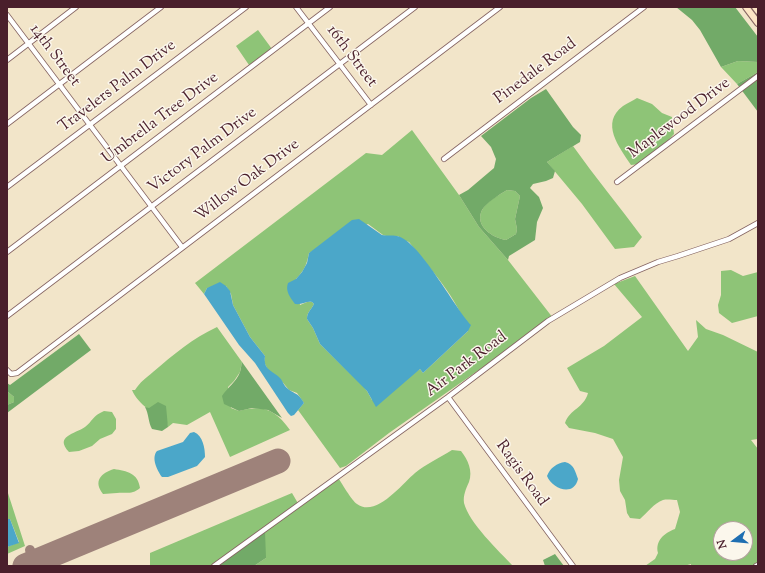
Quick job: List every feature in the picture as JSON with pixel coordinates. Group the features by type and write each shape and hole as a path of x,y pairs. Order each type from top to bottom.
{"main road":[{"path":"746,7 758,23"},
{"path":"755,7 758,11"}],"street":[{"path":"7,60 76,7"},
{"path":"7,124 161,7"},
{"name":"Travelers Palm Drive","path":"7,187 246,7"},
{"name":"16th Street","path":"296,7 371,105"},
{"name":"Umbrella Tree Drive","path":"7,252 330,7"},
{"name":"Victory Palm Drive","path":"7,316 415,7"},
{"name":"Willow Oak Drive","path":"7,370 11,374 17,373 500,7"},
{"name":"Pinedale Road","path":"444,159 644,7"},
{"name":"14th Street","path":"7,15 182,247"},
{"name":"Maplewood Drive","path":"617,182 758,76"},
{"name":"Air Park Road","path":"214,566 448,396 548,321 620,278 658,262 729,239 758,223"},
{"name":"Ragis Road","path":"448,396 573,566"}],"green space":[{"path":"676,7 735,7 758,37 758,62 738,61 721,67 700,30 692,20"},
{"path":"258,30 272,49 249,65 236,46"},
{"path":"738,61 758,62 758,72 737,84 721,67"},
{"path":"758,72 758,112 737,84"},
{"path":"546,89 573,127 581,135 580,142 547,162 555,171 553,178 533,184 530,188 539,197 543,208 537,222 535,240 509,256 508,260 479,227 459,195 468,190 494,168 496,159 491,147 481,136 531,98","holes":["507,190 515,191 520,196 515,219 517,229 516,234 506,240 501,239 486,230 480,216 484,207 493,199"]},
{"path":"637,98 652,104 662,113 672,117 674,134 648,163 631,165 617,143 612,127 616,113 623,106"},
{"path":"412,130 459,195 479,227 508,260 553,318 389,433 346,466 340,468 298,410 304,403 297,393 289,390 280,379 268,370 264,362 265,356 250,337 233,305 231,294 226,286 207,288 204,294 195,283 366,153 382,155","holes":["368,224 383,235 398,236 409,242 450,295 468,331 423,373 420,369 372,400 363,386 320,344 307,319 308,313 314,304 312,302 307,302 300,305 296,279 305,267 309,253"]},
{"path":"573,146 642,237 634,247 615,249 582,204 547,162"},
{"path":"507,190 515,191 520,196 515,219 517,229 516,234 506,240 496,237 486,230 480,216 482,210 493,198"},
{"path":"731,270 743,276 758,272 758,316 732,323 719,313 718,305 721,295 721,271"},
{"path":"635,276 688,351 698,337 696,320 706,329 723,335 758,352 758,439 751,440 758,449 758,564 755,566 691,566 691,564 684,566 645,566 655,559 658,553 657,549 661,538 675,529 680,512 677,500 660,501 640,519 630,518 627,513 625,500 620,491 619,480 623,457 613,439 595,433 569,428 565,423 567,418 583,402 588,393 580,391 567,368 604,346 642,317 614,284"},
{"path":"217,327 242,362 240,372 228,387 231,408 239,411 255,408 268,410 280,418 290,430 230,457 210,412 187,425 173,423 168,427 167,423 138,400 132,390 135,390 146,378 184,347"},
{"path":"79,334 91,350 7,413 7,405 14,402 14,397 7,391 7,383 10,385"},
{"path":"242,362 282,418 268,410 252,408 239,411 224,404 222,396 239,375"},
{"path":"7,391 14,397 14,402 7,405"},
{"path":"158,402 166,406 168,427 162,431 152,429 145,407 149,408"},
{"path":"104,411 112,412 116,419 116,429 112,434 100,439 92,446 79,451 69,452 65,447 65,439 88,425 97,415"},
{"path":"452,450 461,451 466,458 470,470 470,478 464,500 467,511 478,528 513,566 254,566 266,558 218,566 150,566 150,553 292,493 299,505 337,476 357,504 364,507 372,507 388,498 419,470"},
{"path":"114,469 127,472 134,476 139,483 140,488 132,492 103,494 99,485 100,478 105,473"},
{"path":"7,490 25,546 7,554 7,547 19,542 10,519 7,519"},
{"path":"265,531 266,558 254,566 218,566"},
{"path":"555,554 564,566 545,566 543,560"}],"water":[{"path":"359,219 382,235 397,236 406,240 426,261 471,325 468,331 423,373 420,369 376,407 367,391 320,344 307,319 308,313 314,304 310,302 295,304 288,294 287,289 288,283 296,279 302,272 307,263 309,253 352,220"},
{"path":"220,282 230,291 233,305 250,337 265,356 265,364 267,367 280,378 286,387 298,395 304,403 294,415 291,416 288,413 255,363 239,345 204,294 207,288"},
{"path":"194,432 200,436 204,446 205,457 197,466 168,477 162,477 155,460 155,454 157,451 183,442 190,433"},
{"path":"565,462 572,466 578,479 576,485 568,489 563,489 553,484 547,476 554,466"},
{"path":"7,519 10,519 19,543 7,547"}],"taxiway":[{"path":"30,550 34,562"}],"runway":[{"path":"25,566 278,461"}]}
